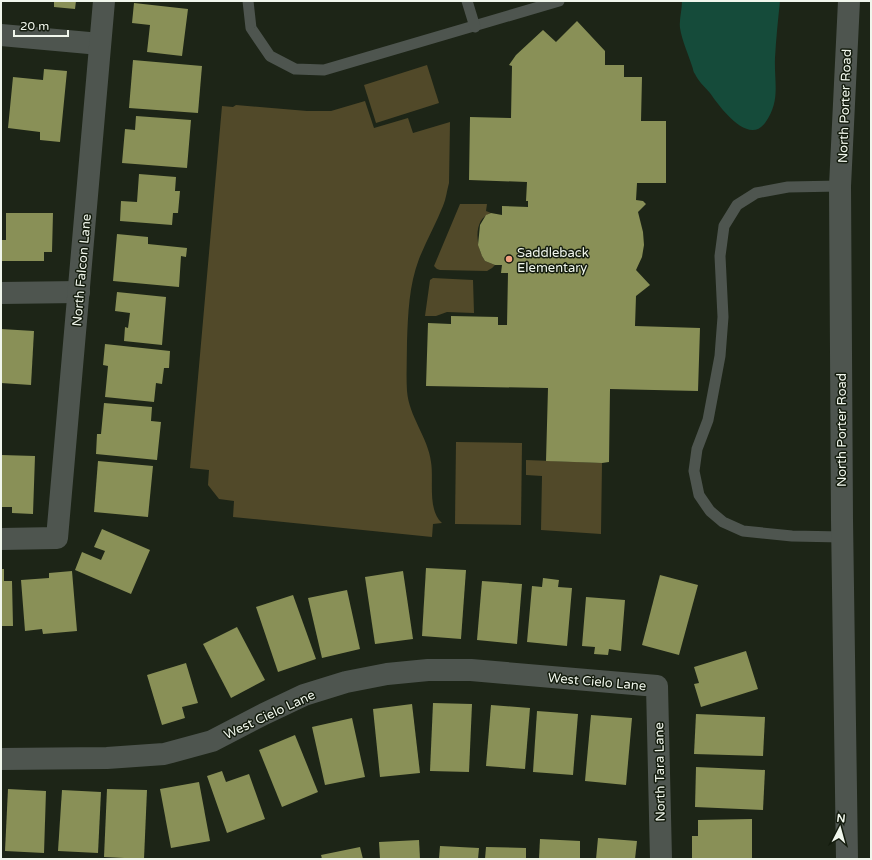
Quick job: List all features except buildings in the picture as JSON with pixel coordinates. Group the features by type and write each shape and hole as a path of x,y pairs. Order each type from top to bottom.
{"street":[{"name":"North Falcon Lane","path":"1,539 57,538 104,1"},
{"name":"North Porter Road","path":"847,859 842,537 840,186 849,1"},
{"path":"1,35 100,44"},
{"path":"1,293 79,292"},
{"name":"West Cielo Lane","path":"1,759 107,758 164,754 212,741 304,695 346,682 394,673 428,670 471,670 657,686"},
{"name":"North Tara Lane","path":"657,686 661,859"}],"lane":[{"path":"248,1 251,28 270,56 295,69 324,70 475,27 559,1"},
{"path":"467,1 475,27"},
{"path":"840,186 788,187 756,193 737,205 724,226 720,256 723,317 720,356 708,420 697,449 694,471 699,495 710,511 724,522 743,531 792,536 842,537"}],"shaded area":[{"path":"682,1 780,1 776,37 775,99 770,115 765,123 758,129 750,130 734,122 696,77 680,28"},
{"path":"427,65 439,103 376,123 364,85"},
{"path":"365,101 374,128 408,118 413,133 450,122 449,183 443,206 422,252 413,279 407,331 408,400 429,453 432,469 434,511 442,523 433,524 432,537 233,517 234,501 219,499 208,485 209,470 190,468 222,106 233,107 236,105 307,111 331,111"},
{"path":"460,204 487,204 486,211 491,213 485,216 478,227 479,249 485,261 495,265 487,271 440,270 434,266"},
{"path":"433,278 473,280 474,313 447,312 436,316 425,316 430,280"},
{"path":"456,442 522,443 521,525 455,524"},
{"path":"526,460 602,463 601,534 541,530 542,476 526,475"}],"place":[{"name":"Saddleback Elementary","path":"509,259"}]}
